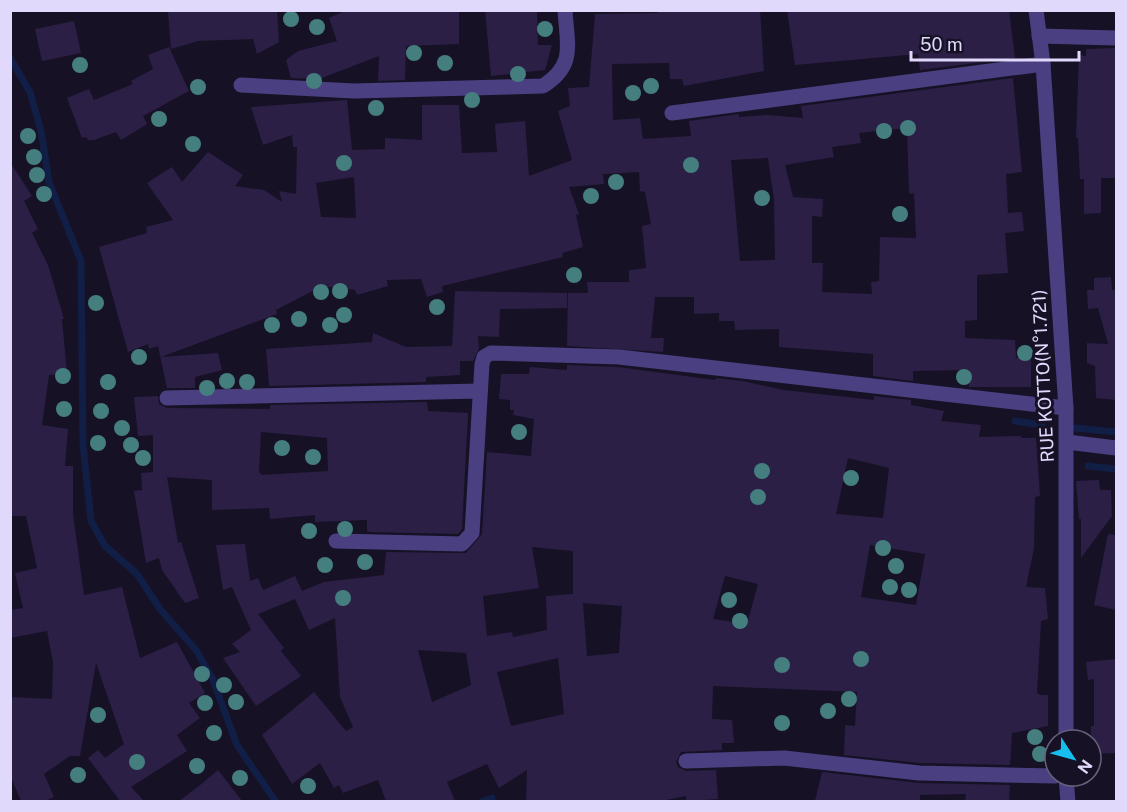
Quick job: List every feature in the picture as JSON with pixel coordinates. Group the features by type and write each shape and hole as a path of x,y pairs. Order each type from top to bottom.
{"street":[{"path":"241,85 354,91 543,87 559,76 567,60 566,10"},
{"name":"RUE KOTTO(N°1.721)","path":"1036,10 1044,64 1066,408 1066,728"},
{"path":"1039,36 1116,38"},
{"path":"672,113 1044,64"},
{"path":"336,541 462,544 468,540 472,533 484,357 491,353 619,357 1066,408"},
{"path":"167,398 480,391"},
{"path":"1067,442 1116,448"},
{"path":"686,761 784,758 919,773 1043,776"}],"building":[{"path":"177,10 277,10 279,42 257,54 253,39 198,41 171,49 168,12"},
{"path":"347,10 459,10 459,44 406,46 405,80 378,81 379,56 319,79 291,78 286,60 298,51 337,41 329,18"},
{"path":"485,10 537,10 538,45 552,45 545,70 491,76"},
{"path":"658,10 760,10 764,71 684,86 682,79 670,79 669,63 612,64 613,120 640,118 643,139 691,136 689,121 739,114 739,117 767,115 803,118 801,106 1013,78 1022,172 1006,174 1008,213 1022,212 1024,231 1005,233 1008,273 977,275 977,320 965,321 965,338 1015,340 1016,358 1031,358 1031,387 969,387 969,370 913,371 913,381 873,376 873,354 779,347 779,329 735,330 734,321 719,321 719,313 694,314 694,297 655,297 651,338 664,338 663,352 567,346 568,293 588,293 587,282 629,282 629,270 646,268 642,226 651,224 645,192 640,191 639,172 603,174 604,184 569,187 579,214 576,215 583,247 562,253 563,257 442,286 443,292 427,297 421,279 387,280 388,286 357,295 355,290 322,286 276,310 277,314 161,357 218,353 222,370 195,377 195,388 167,388 158,346 149,349 148,344 128,352 99,247 147,233 146,227 173,220 147,183 172,167 182,182 208,152 243,175 235,186 264,190 282,202 279,191 296,194 297,147 293,147 292,135 263,145 251,107 347,100 352,150 385,149 385,138 422,140 422,105 459,105 462,153 497,152 495,124 525,121 529,176 572,160 558,111 570,106 568,88 589,87 595,14 658,13","holes":["907,128 909,194 914,193 916,238 880,237 879,281 871,282 872,294 822,292 823,263 812,263 812,216 822,217 823,199 793,197 785,165 834,157 832,147 861,143 859,133","768,158 774,200 775,260 740,261 731,160","354,177 356,218 321,217 316,183"]},
{"path":"787,10 1009,10 1015,58 920,70 918,54 795,65"},
{"path":"74,21 81,53 42,61 35,29"},
{"path":"169,47 189,91 143,116 147,124 121,140 116,132 94,140 82,138 67,98 89,89 94,100 133,84 131,81 153,69 148,55"},
{"path":"1116,48 1116,178 1101,178 1101,213 1084,214 1084,179 1080,179 1078,138 1076,138 1079,55 1086,56 1086,49"},
{"path":"10,162 32,196 24,201 38,229 32,233 48,265 64,319 62,319 67,374 49,375 42,425 68,429 65,466 73,466 73,514 84,595 122,587 140,658 177,642 205,693 189,703 200,718 177,735 187,751 131,787 144,801 120,801 88,758 98,750 105,758 124,744 96,663 80,756 70,756 44,774 54,797 44,801 21,801 10,775 10,697 52,699 53,662 47,631 10,638 10,610 23,608 15,573 37,568 26,516 10,516"},
{"path":"1111,277 1112,290 1116,290 1116,400 1096,398 1095,366 1087,363 1087,343 1108,344 1098,308 1088,309 1087,290 1094,290 1094,278"},
{"path":"455,291 567,293 567,308 500,309 499,337 478,336 479,349 473,361 460,361 460,375 426,377 426,382 269,386 266,349 372,342 373,333 406,347 452,346"},
{"path":"567,365 618,367 715,380 716,378 742,381 784,390 874,400 874,396 911,400 911,405 944,411 941,421 981,425 979,437 1036,438 1040,496 1035,497 1034,548 1026,587 1045,588 1048,619 1041,621 1037,693 1048,695 1048,726 1012,733 1010,765 920,763 844,755 845,725 855,726 857,692 713,686 712,719 732,720 734,743 722,743 722,750 681,752 676,762 678,767 686,771 716,770 718,799 686,801 686,796 661,801 526,801 527,770 499,788 487,764 447,782 455,801 386,801 378,780 343,793 339,785 334,788 320,763 292,784 262,735 314,692 346,731 353,727 340,697 335,618 309,630 295,599 258,614 284,648 281,651 301,676 256,706 223,658 240,652 232,644 251,630 232,587 223,590 216,545 245,544 250,581 258,578 263,590 295,576 302,591 324,582 384,575 386,552 466,553 482,534 487,452 531,456 534,419 513,415 514,410 510,410 510,400 499,399 501,374 529,374 530,367 567,370","holes":["848,458 889,468 883,518 836,514","870,545 925,554 916,605 861,597","532,547 573,551 573,594 546,596 547,630 513,637 512,632 487,636 483,596 539,588","725,576 758,584 747,624 713,619","583,603 622,606 619,653 587,656","418,650 466,653 471,685 432,702","558,658 564,714 511,726 497,672"]},
{"path":"158,396 159,404 167,408 270,409 270,405 427,402 428,411 468,413 462,529 458,534 370,532 367,531 367,520 315,522 315,515 270,519 269,508 212,510 212,480 167,477 178,543 181,542 199,598 185,603 162,570 159,558 146,563 134,491 142,490 141,473 153,472 153,435 138,436 134,397","holes":["261,432 327,438 328,471 262,475 259,472"]},
{"path":"1099,480 1100,490 1111,490 1112,516 1081,558 1081,519 1079,519 1076,481"},
{"path":"1108,534 1116,535 1116,610 1094,605"},
{"path":"1116,659 1116,753 1103,754 1103,728 1091,728 1094,726 1094,679 1088,680 1086,662"},
{"path":"218,770 242,801 179,801 199,786"},
{"path":"822,772 919,783 1010,785 1009,801 965,801 966,794 920,795 920,801 815,801"}],"waterway":[{"path":"10,58 30,92 41,131 49,182 81,261 83,444 91,521 105,546 137,574 160,609 196,650 213,680 237,745 276,802"},
{"path":"1015,421 1042,425"},
{"path":"1075,428 1116,432"},
{"path":"1088,466 1116,469"},
{"path":"482,802 492,798"}]}
